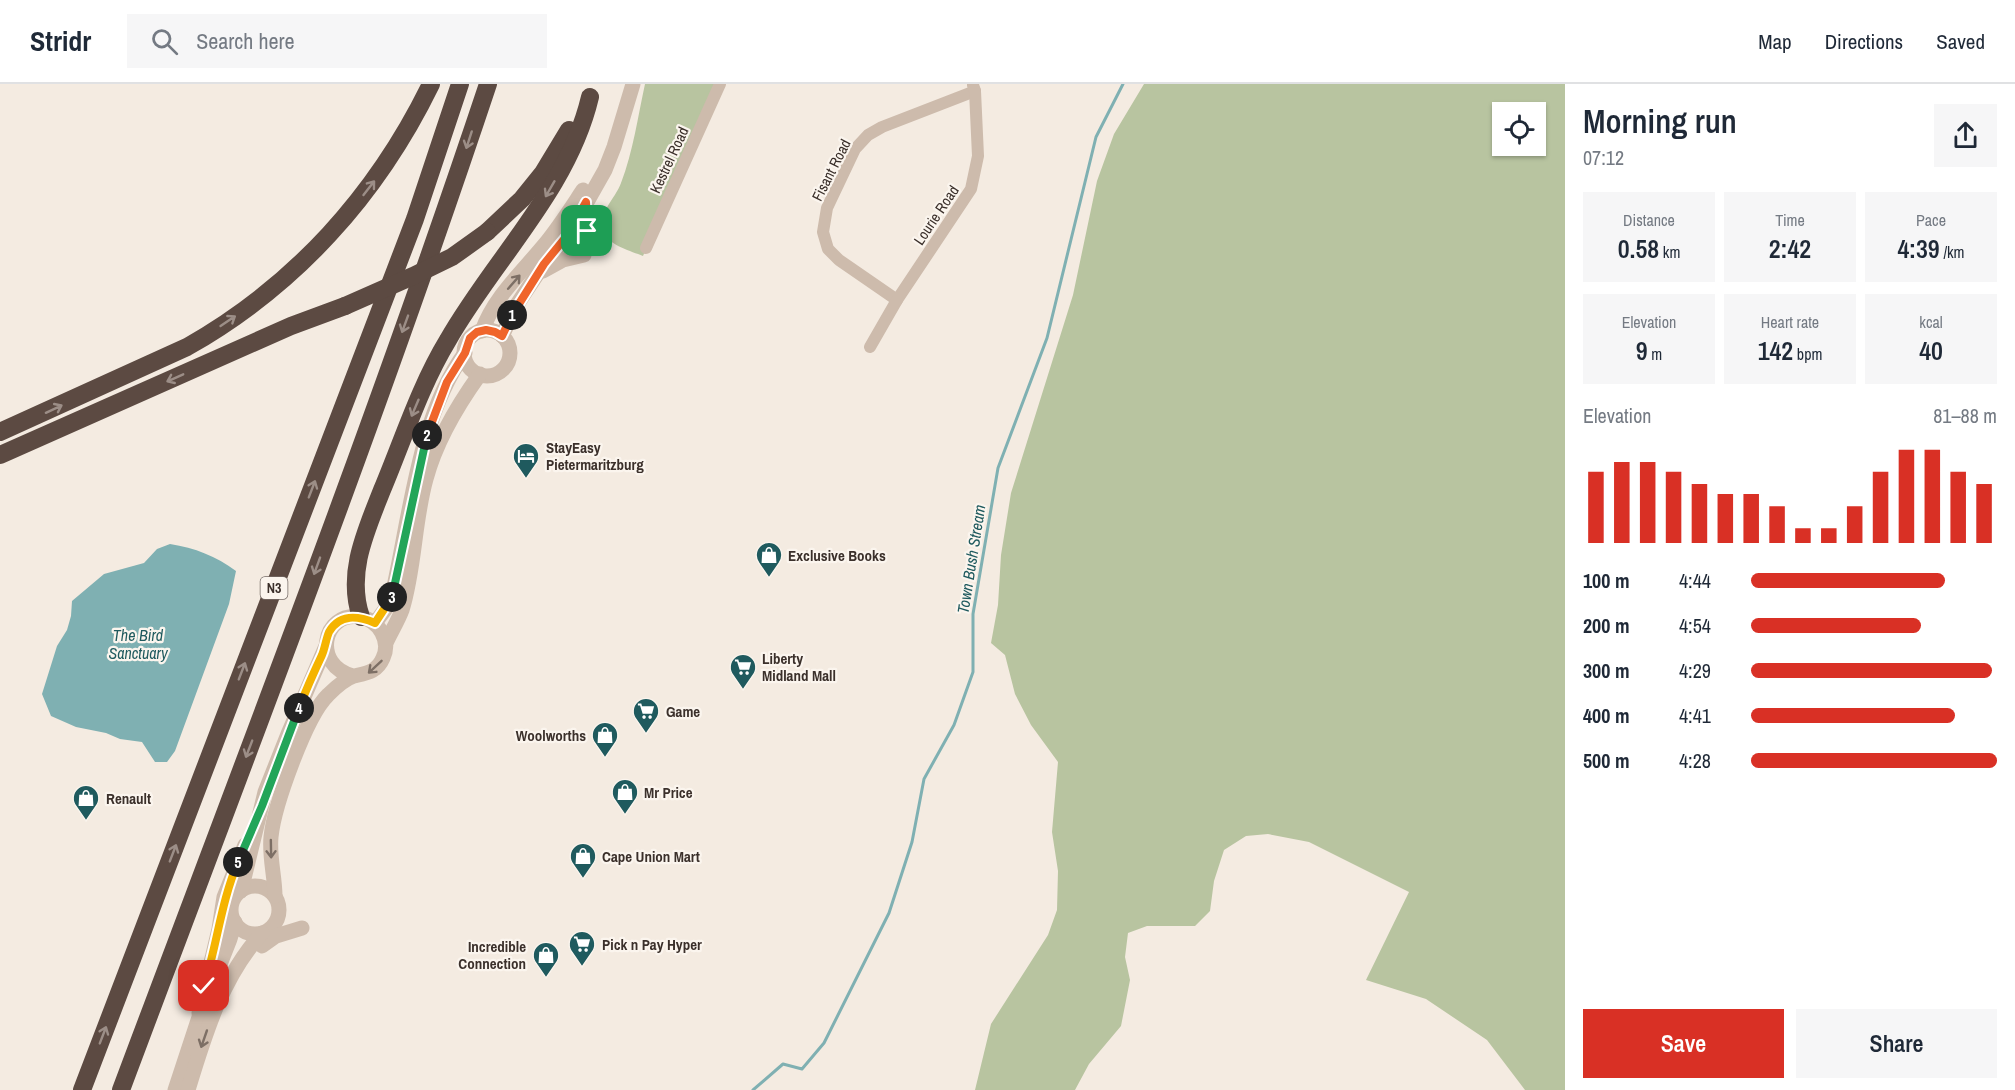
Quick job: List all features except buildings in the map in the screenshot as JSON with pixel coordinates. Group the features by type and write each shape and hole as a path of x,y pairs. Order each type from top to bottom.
{"highway":[{"path":"0,432 187,347 207,336 273,289 323,242 371,186 395,151 431,84"},
{"name":"N3","path":"82,1090 415,219 460,84"},
{"name":"N3","path":"121,1090 306,596 441,225 488,84"},
{"path":"0,455 291,326 345,306 414,276 452,257 487,232 522,199 543,173 592,91"},
{"path":"368,620 355,596 358,555 430,375 447,340 494,268 548,194 578,135 586,116 592,91"}],"street":[{"path":"502,336 516,306 570,232 608,164 633,84"},
{"name":"Kestrel Road","path":"646,248 720,84"},
{"name":"Fisant Road","path":"897,300 839,260 828,249 823,232 827,208 855,149 868,135 973,87"},
{"name":"Lourie Road","path":"870,347 897,300 971,189 978,156 973,87"},
{"path":"482,331 486,319 500,299 551,237 581,194 620,125"},
{"path":"540,272 587,248 586,202"},
{"path":"368,620 387,607 393,591 427,435 447,382 465,353 470,338 482,331 491,330 502,336 510,351 507,365 495,374 480,374 469,366 465,353"},
{"path":"326,646 327,655 337,670 353,676 365,675 380,664 384,657 386,643 402,611 409,581 422,494 432,461 443,434 480,374"},
{"path":"175,1090 199,1013 225,897 288,734 326,646 328,633 336,623 348,617 368,620 382,632 386,643"},
{"path":"188,1090 203,1039 227,985 249,948 262,933 276,923 279,914 279,905 275,896 271,836 278,801 305,733 322,701 353,676"},
{"path":"242,891 262,806"},
{"path":"199,1013 230,939 234,922 233,902 242,891 250,887 268,890 275,896"},
{"path":"234,922 244,931 262,933"},
{"path":"227,985 256,950 266,942 276,936 302,928"}],"green space":[{"path":"645,84 716,84 643,256 622,248 607,238 603,233 601,221 625,171"},
{"path":"1144,84 1565,84 1565,1090 1525,1090 1487,1040 1426,999 1366,980 1409,892 1309,842 1268,834 1246,836 1224,850 1214,881 1210,911 1195,926 1147,926 1128,933 1125,957 1130,980 1121,1026 1089,1064 1075,1090 975,1090 991,1024 1048,935 1057,910 1058,871 1052,832 1058,762 1031,725 1015,694 1005,655 991,643 998,605 1001,555 1011,493 1073,295 1097,181 1114,134"}],"water":[{"name":"The Bird Sanctuary","path":"170,544 205,553 236,571 229,604 175,751 167,762 155,762 142,742 120,739 106,733 76,727 51,716 42,694 57,646 67,630 72,601 104,574 144,563 157,549"}],"waterway":[{"name":"Town Bush Stream","path":"753,1090 783,1064 802,1069 824,1043 889,913 912,842 924,779 954,725 973,672 973,614 998,468 1047,338 1096,137 1123,84"}],"place":[{"name":"StayEasy Pietermaritzburg","path":"526,479"},
{"name":"Exclusive Books","path":"769,578"},
{"name":"Liberty Midland Mall","path":"743,690"},
{"name":"Game","path":"646,734"},
{"name":"Woolworths","path":"605,758"},
{"name":"Mr Price","path":"625,815"},
{"name":"Renault","path":"86,821"},
{"name":"Cape Union Mart","path":"583,879"},
{"name":"Pick n Pay Hyper","path":"582,967"},
{"name":"Incredible Connection","path":"546,978"}],"route":[{"path":"204,986 212,961 222,907 230,880 262,806 265,792 301,701 326,646 328,633 336,623 348,617 361,617 375,623 391,599 427,435 447,382 473,335 477,332 491,330 502,336 516,306 544,264 570,232 586,202 587,231"}]}
